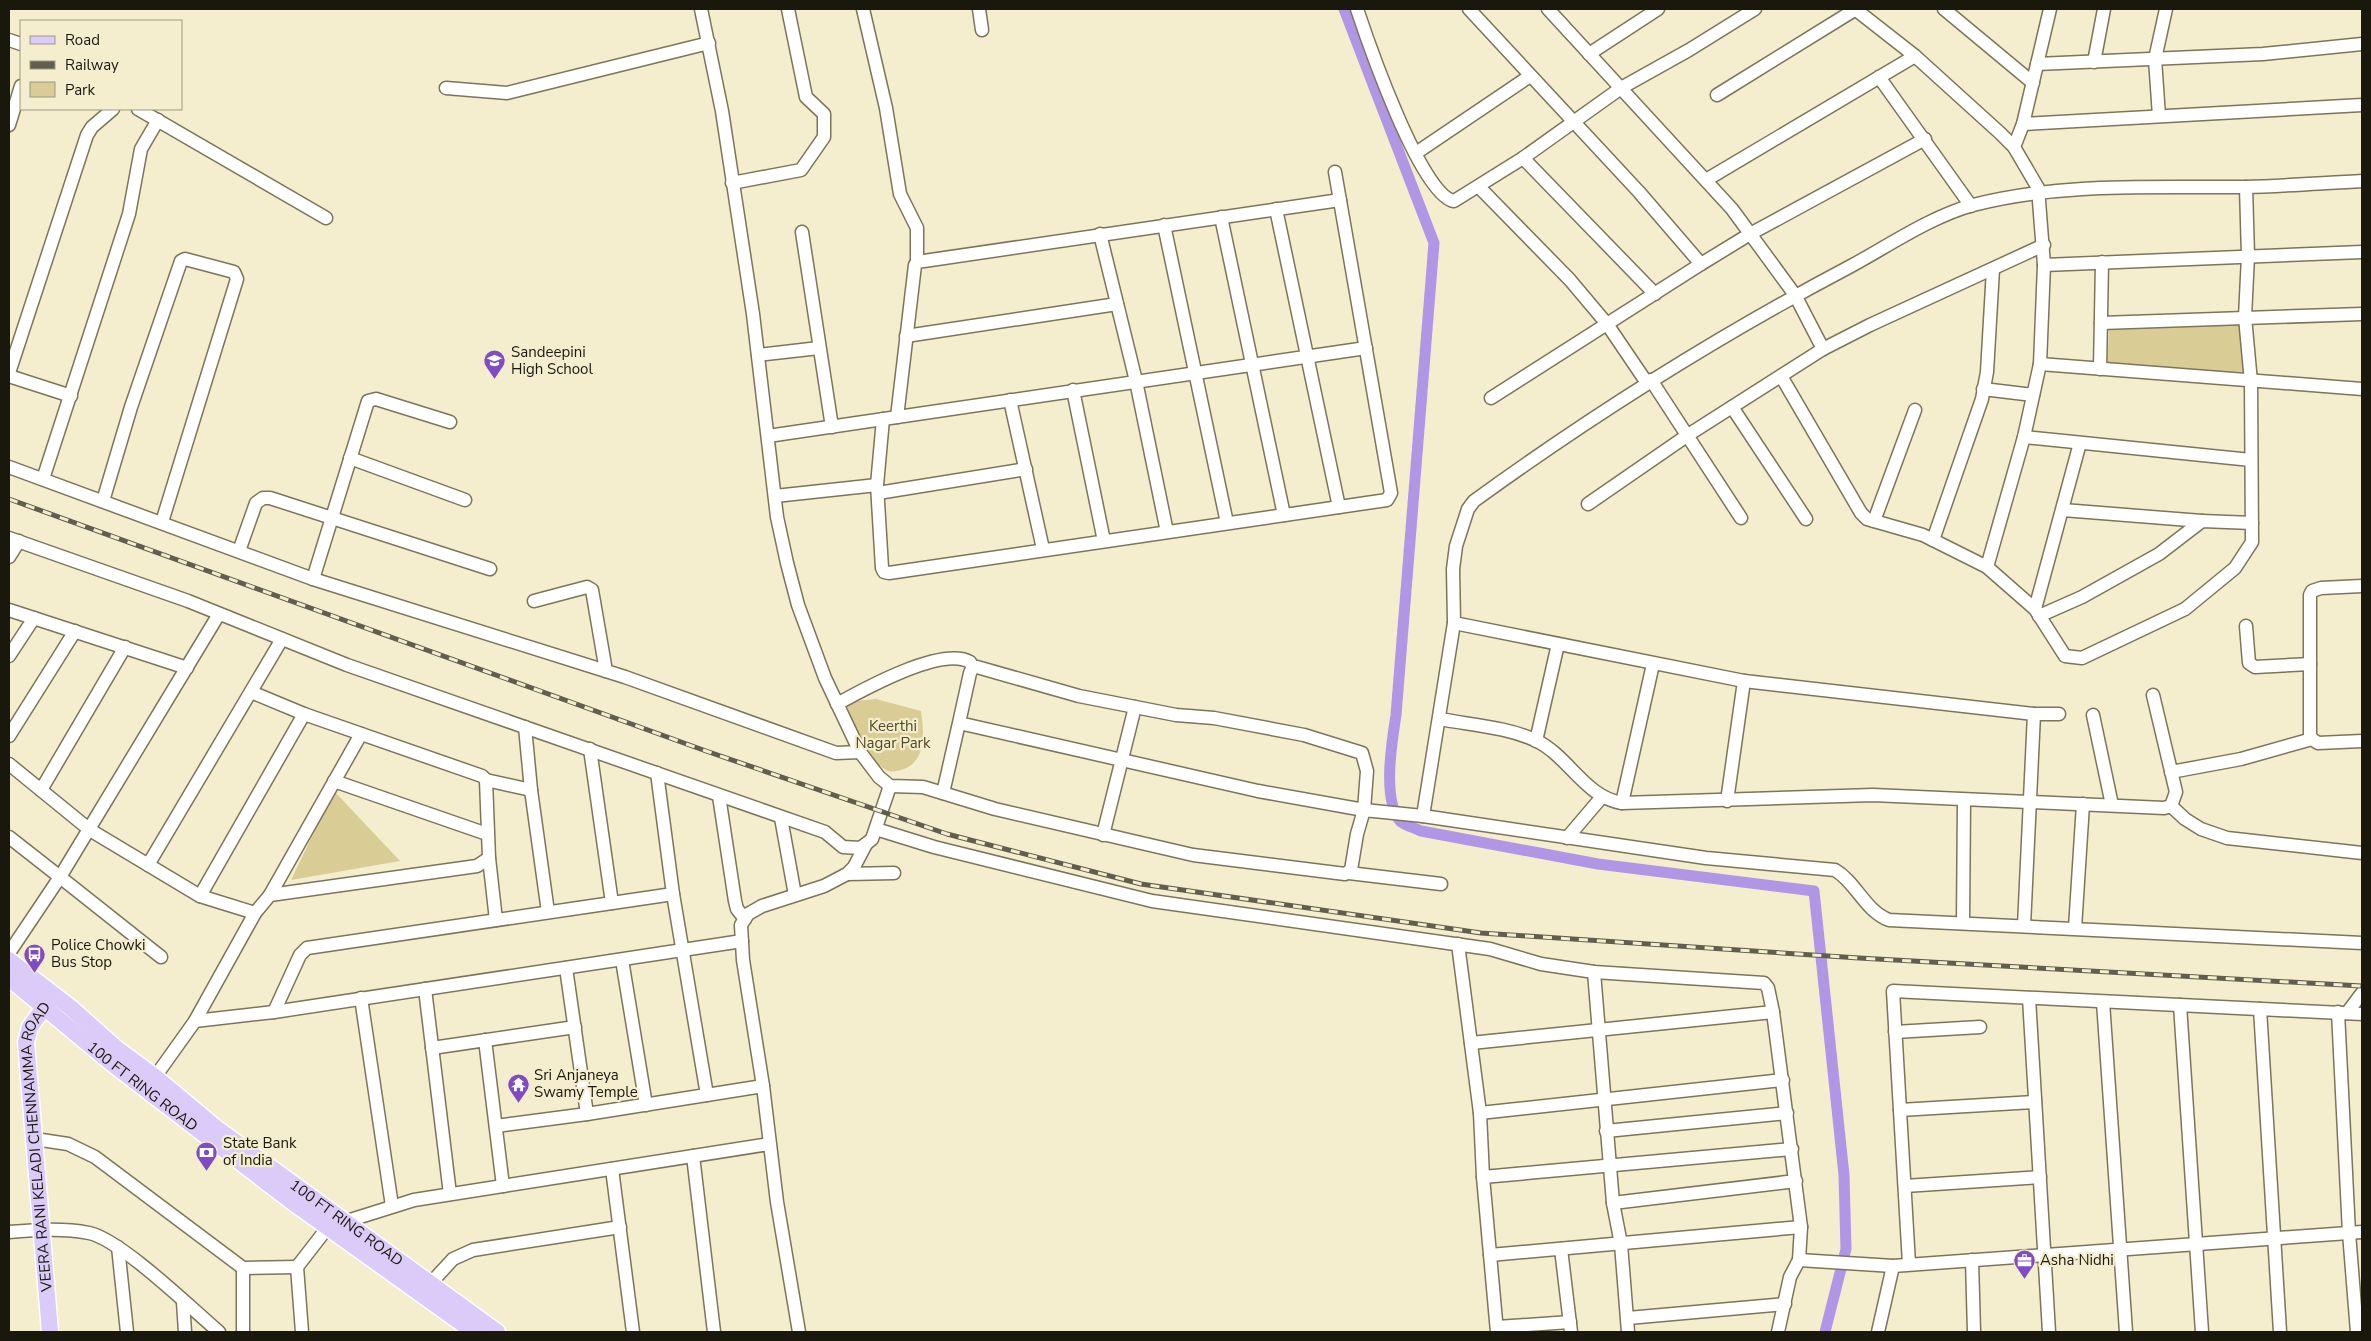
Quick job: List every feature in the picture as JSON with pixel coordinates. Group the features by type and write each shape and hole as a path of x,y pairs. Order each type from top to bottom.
{"main road":[{"name":"100 FT RING ROAD","path":"9,960 114,1065 328,1227 474,1332"},
{"name":"100 FT RING ROAD","path":"10,984 49,1001 71,1008 118,1050 216,1128 497,1332"},
{"name":"VEERA RANI KELADI CHENNAMMA ROAD","path":"49,1001 30,1027 26,1042 50,1332"}],"street":[{"path":"701,9 722,111 758,355 775,496 787,563 798,605 825,678 860,752 879,777 890,786 923,787 995,809 1193,855 1441,884"},
{"path":"732,183 801,170 824,137 824,114 820,107 808,101 806,97 788,9"},
{"path":"863,9 886,108 900,194 917,228 917,262 914,265 897,417"},
{"path":"979,9 982,30"},
{"path":"1357,9 1377,69 1406,136 1438,190 1447,200 1454,201 1480,187 1523,158 1621,88 1690,50 1755,9"},
{"path":"1469,9 1574,122 1701,264"},
{"path":"1548,9 1732,210 1795,295 1824,349"},
{"path":"1589,54 1658,9"},
{"path":"1717,95 1856,9 1916,56 2014,148 2038,188 2044,245 2040,364 2024,437 1987,567"},
{"path":"1944,9 2033,83"},
{"path":"2014,148 2023,124 2050,9"},
{"path":"2094,62 2104,9"},
{"path":"2159,116 2155,59 2166,9"},
{"path":"446,88 507,93 709,43"},
{"path":"2037,64 2263,54 2362,44"},
{"path":"1706,180 1916,56"},
{"path":"1416,153 1530,76"},
{"path":"1879,77 1972,206"},
{"path":"9,125 20,89"},
{"path":"2023,124 2362,105"},
{"path":"71,396 9,375 87,136 92,127 113,110"},
{"path":"140,110 326,218"},
{"path":"43,479 129,214 141,149 158,120"},
{"path":"1491,398 1750,234 1925,139"},
{"path":"1523,158 1655,294"},
{"path":"883,419 877,489 884,572 889,573 1387,500 1391,493 1335,172"},
{"path":"1423,816 1454,624 1453,569 1456,546 1468,509 1474,501 1537,456 1649,381 1795,295 1936,220 1972,206 2039,194 2114,186 2246,187 2362,182"},
{"path":"1480,187 1570,280 1607,324 1688,435 1741,518"},
{"path":"1781,376 1861,513 1867,520 1922,535 1987,567 2037,612 2065,656 2082,658 2185,609 2235,568 2252,542 2251,382 2245,317 2248,256 2246,187"},
{"path":"917,262 1340,200"},
{"path":"1276,209 1339,506"},
{"path":"1221,217 1254,364 1284,515"},
{"path":"1164,225 1227,523"},
{"path":"802,232 832,427"},
{"path":"1100,234 1136,381 1167,532"},
{"path":"1588,504 1688,435 1824,349 1870,325 2044,245"},
{"path":"2044,265 2362,252"},
{"path":"103,501 131,407 179,265 185,259 234,272 237,279 162,522"},
{"path":"2100,369 2102,262"},
{"path":"1933,540 1982,400 1987,372 1992,269"},
{"path":"906,336 1117,304"},
{"path":"2101,323 2362,314"},
{"path":"758,355 819,348"},
{"path":"768,436 1366,348"},
{"path":"2040,364 2251,382 2362,389"},
{"path":"1983,389 2033,395"},
{"path":"1073,390 1104,541"},
{"path":"313,579 368,402 371,400 450,422"},
{"path":"1010,400 1043,549"},
{"path":"1732,407 1806,519"},
{"path":"1874,521 1915,410"},
{"path":"2024,437 2251,460"},
{"path":"2037,612 2080,443"},
{"path":"350,458 465,500"},
{"path":"9,467 313,579 606,670 836,752 844,754 860,752"},
{"path":"775,496 877,489 1026,469"},
{"path":"239,551 256,503 263,498 270,498 490,569"},
{"path":"2063,510 2252,523"},
{"path":"2037,612 2082,598 2159,554 2202,521"},
{"path":"9,557 14,540 219,614 347,665 824,832 843,847 860,848 872,839 890,786"},
{"path":"2312,739 2310,595 2312,590 2321,588 2362,586"},
{"path":"534,601 587,587 592,590 606,670"},
{"path":"9,610 187,668"},
{"path":"9,953 90,830 219,614"},
{"path":"9,656 34,618"},
{"path":"1454,624 1744,681 2034,714 2059,714"},
{"path":"2246,626 2249,664 2251,666 2310,664"},
{"path":"9,736 75,631"},
{"path":"148,865 282,639"},
{"path":"1536,741 1558,644"},
{"path":"41,790 125,647"},
{"path":"837,704 873,684 922,664 957,658 970,662 973,667 1079,696 1304,735 1362,753 1367,772 1364,810 1349,873"},
{"path":"1622,803 1653,664"},
{"path":"943,793 970,673 973,667"},
{"path":"1728,801 1744,681"},
{"path":"251,692 304,714 482,776 486,780 531,790"},
{"path":"2153,695 2176,792 2171,806"},
{"path":"1103,835 1136,707"},
{"path":"200,896 304,714"},
{"path":"2024,926 2034,714"},
{"path":"2093,715 2112,805"},
{"path":"1440,719 1513,733 1536,741 1551,750 1602,798 1622,803 1873,795 2164,808 2171,806"},
{"path":"959,723 1258,791 1364,810 1423,816 1706,858 1835,870 1844,875 1876,913 1889,920 1963,922 2362,943"},
{"path":"525,727 531,790 548,912"},
{"path":"155,1078 195,1021 255,913 270,895 361,734"},
{"path":"2171,772 2241,759 2312,739 2318,743 2362,741"},
{"path":"590,749 612,903"},
{"path":"9,764 90,830 200,896 255,913"},
{"path":"657,773 673,894 706,1095"},
{"path":"486,780 487,834 496,920"},
{"path":"334,781 487,834"},
{"path":"719,796 735,901 737,909 745,919"},
{"path":"1567,838 1602,798"},
{"path":"1963,922 1964,800"},
{"path":"2075,928 2083,804"},
{"path":"2171,806 2185,819 2201,829 2227,838 2362,853"},
{"path":"782,818 795,895"},
{"path":"876,829 934,847 1152,901 1490,949 1541,964 1594,972 1761,982 1768,988 1774,1012 1801,1227 1799,1260 1790,1277 1778,1332"},
{"path":"9,837 161,957"},
{"path":"799,1332 769,1144 763,1086 743,960 741,925 748,914 762,906 824,886 847,874 854,867 866,844"},
{"path":"270,895 477,866 489,858"},
{"path":"847,874 894,873"},
{"path":"274,1012 300,955 307,948 673,894"},
{"path":"195,1021 274,1012 742,942"},
{"path":"1458,944 1480,1112 1483,1177 1497,1329 1570,1327 1561,1249"},
{"path":"622,960 646,1105"},
{"path":"566,968 587,1114"},
{"path":"1594,972 1606,1132 1613,1203 1621,1244 1628,1332"},
{"path":"425,988 450,1194"},
{"path":"1909,1264 1893,991 2362,1014"},
{"path":"2357,1332 2356,1233 2343,1013 2362,993"},
{"path":"361,998 392,1206"},
{"path":"2029,998 2049,1332"},
{"path":"2104,1002 2126,1332"},
{"path":"2180,1005 2202,1332"},
{"path":"2260,1009 2280,1332"},
{"path":"1471,1043 1774,1012"},
{"path":"432,1048 575,1027"},
{"path":"1895,1032 1980,1027"},
{"path":"485,1040 503,1186"},
{"path":"1480,1112 1783,1080"},
{"path":"496,1126 587,1114 763,1086"},
{"path":"1900,1110 2035,1102"},
{"path":"1606,1132 1787,1113"},
{"path":"35,1140 68,1144 95,1157 243,1268 297,1267"},
{"path":"302,1332 297,1267 328,1227 392,1206 450,1194 769,1144"},
{"path":"1483,1177 1610,1167 1792,1149"},
{"path":"693,1156 714,1332"},
{"path":"612,1168 633,1332"},
{"path":"1905,1186 2040,1177"},
{"path":"1613,1203 1796,1181"},
{"path":"430,1284 453,1259 474,1250 620,1227"},
{"path":"1490,1255 1801,1227"},
{"path":"9,1232 41,1230 90,1233 118,1247 219,1332"},
{"path":"1799,1260 1893,1266 2120,1248 2356,1233"},
{"path":"118,1247 127,1332"},
{"path":"1972,1260 1974,1332"},
{"path":"1878,1332 1893,1266"},
{"path":"243,1268 243,1332"},
{"path":"183,1302 185,1332"},
{"path":"1628,1318 1784,1304"}],"green space":[{"path":"2241,323 2245,375 2107,367 2109,327"},
{"name":"Keerthi Nagar Park","path":"876,699 921,711 923,737 920,754 916,761 901,770 888,771 874,758 856,728 846,702"},
{"path":"334,791 400,861 291,880"}],"waterway":[{"path":"1344,9 1434,243 1396,715 1391,754 1390,785 1394,811 1400,821 1421,831 1598,864 1814,891 1844,1175 1846,1249 1825,1332"}],"railway":[{"path":"9,499 706,751 947,834 1141,884 1481,933 1859,958 2362,986"}],"place":[{"name":"Sandeepini High School","path":"495,380"},
{"name":"Police Chowki Bus Stop","path":"35,973"},
{"name":"Sri Anjaneya Swamy Temple","path":"518,1103"},
{"name":"State Bank of India","path":"207,1171"},
{"name":"Asha Nidhi","path":"2024,1279"}]}
